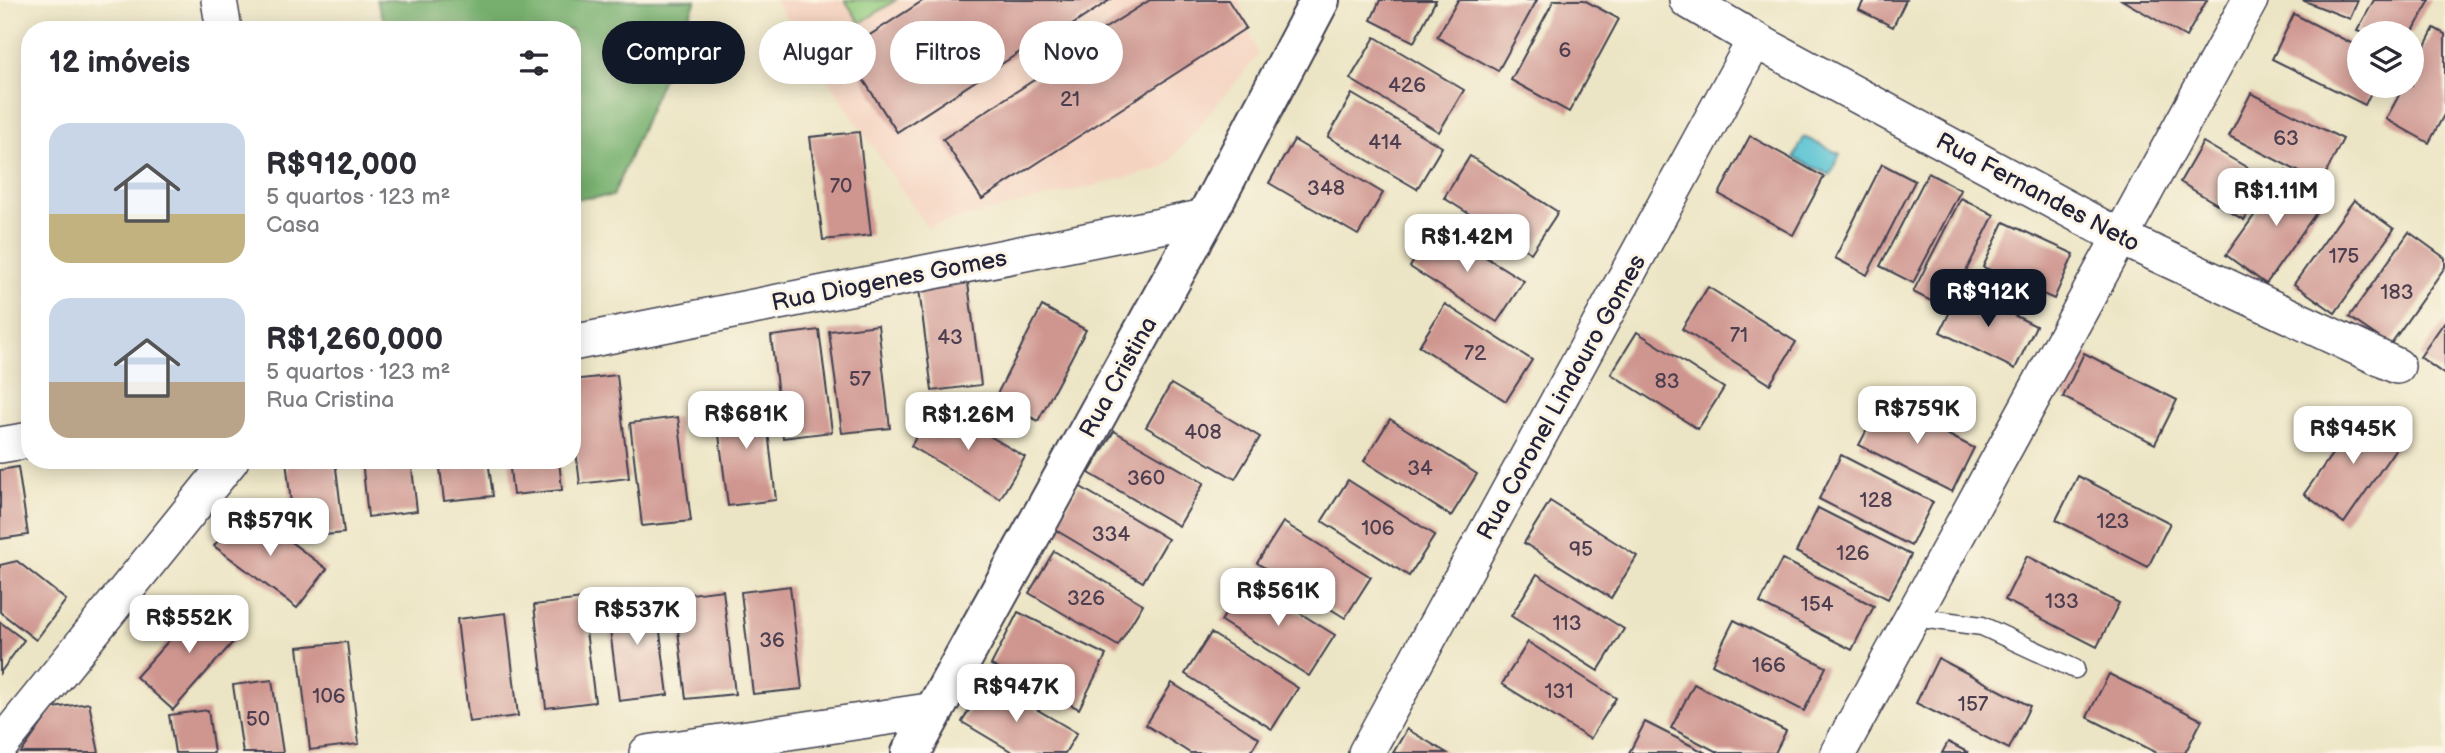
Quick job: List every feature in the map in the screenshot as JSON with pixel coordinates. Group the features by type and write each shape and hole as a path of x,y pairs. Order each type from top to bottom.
{"main road":[{"name":"Rua Cristina","path":"911,753 1206,217 1320,0"}],"street":[{"path":"219,0 222,21"},
{"name":"Rua Fernandes Neto","path":"1688,0 1755,40 2120,237 2397,366"},
{"path":"1839,753 2250,0"},
{"name":"Rua Coronel Lindouro Gomes","path":"1366,753 1755,40"},
{"name":"Rua Diogenes Gomes","path":"581,341 1206,217"},
{"path":"0,445 21,442"},
{"path":"0,746 224,469"},
{"path":"647,753 935,710"}],"lane":[{"path":"1913,617 1982,626 2075,670"}],"shaded area":[{"path":"774,0 1239,0 1258,55 1164,168 927,227 831,84 876,84 876,21 788,21"}],"green space":[{"path":"376,0 696,0 687,21 602,21 602,84 660,84 613,196 581,198 581,21 384,21"},
{"path":"845,0 896,0 863,21 859,21"}],"water":[{"path":"1804,137 1840,154 1830,175 1794,158"}],"building":[{"path":"924,0 1110,0 1078,21 1019,21 1019,53 1005,62 1005,21 891,21"},
{"path":"1150,0 1228,0 1246,28 982,199 943,139 1028,84 1123,84 1123,21 1117,21"},
{"path":"1380,0 1436,0 1414,42 1371,20"},
{"path":"1458,0 1537,0 1498,71 1437,37"},
{"path":"1554,0 1584,0 1619,19 1569,112 1511,80"},
{"path":"1864,0 1906,0 1893,27 1859,10"},
{"path":"2122,0 2207,0 2186,37"},
{"path":"2302,0 2358,0 2350,19"},
{"path":"2374,0 2430,0 2419,21 2362,21"},
{"path":"2294,14 2347,41 2347,96 2272,59"},
{"path":"890,22 890,84 971,84 897,132 866,84 876,84 876,31"},
{"path":"2434,28 2445,34 2445,113 2429,143 2386,119 2397,98 2424,98 2424,48"},
{"path":"1375,37 1464,90 1439,132 1350,79"},
{"path":"2251,93 2343,139 2321,183 2229,136"},
{"path":"1352,94 1442,147 1417,189 1328,137"},
{"path":"2351,98 2368,98 2365,105"},
{"path":"859,132 871,235 823,240 810,137"},
{"path":"1750,136 1824,177 1793,235 1719,194"},
{"path":"1294,140 1383,193 1358,235 1269,183"},
{"path":"2203,142 2267,179 2244,220 2180,182"},
{"path":"1470,156 1558,212 1531,253 1444,198"},
{"path":"1882,164 1915,181 1867,275 1835,258"},
{"path":"2286,171 2325,200 2266,284 2226,255"},
{"path":"1928,173 1961,190 1913,283 1880,266"},
{"path":"1961,198 1994,215 1947,309 1913,292"},
{"path":"2354,200 2394,229 2335,313 2294,284"},
{"path":"2004,222 2074,254 2054,299 1983,267"},
{"path":"1436,226 1524,281 1497,322 1410,267"},
{"path":"2409,232 2445,258 2445,267 2390,345 2349,317"},
{"path":"968,283 981,385 932,391 919,289"},
{"path":"1708,287 1796,342 1770,384 1682,329"},
{"path":"1961,289 2036,326 2015,369 1940,332"},
{"path":"1445,304 1532,360 1506,401 1419,346"},
{"path":"1042,306 1086,330 1038,421 995,398"},
{"path":"2445,321 2445,375 2420,357"},
{"path":"878,325 890,428 842,433 829,331"},
{"path":"819,330 832,432 783,438 771,336"},
{"path":"1637,332 1724,388 1698,429 1611,374"},
{"path":"2084,353 2177,400 2155,444 2063,397"},
{"path":"617,375 629,478 580,484 581,379"},
{"path":"1171,384 1260,437 1235,479 1146,427"},
{"path":"764,397 776,500 728,506 715,403"},
{"path":"1882,401 1974,448 1952,492 1859,445"},
{"path":"936,404 1025,457 1000,499 911,446"},
{"path":"2363,410 2403,438 2344,523 2304,494"},
{"path":"678,417 691,521 642,526 630,423"},
{"path":"1390,419 1477,474 1451,516 1364,461"},
{"path":"1114,431 1204,483 1179,526 1089,473"},
{"path":"1841,455 1933,502 1911,546 1819,499"},
{"path":"18,467 28,535 0,539 0,470"},
{"path":"287,469 336,469 344,533 295,538"},
{"path":"363,469 412,469 417,511 368,517"},
{"path":"440,469 489,469 493,496 444,501"},
{"path":"510,469 560,469 562,490 513,495"},
{"path":"2078,476 2170,523 2148,567 2056,520"},
{"path":"1348,480 1435,535 1409,576 1322,521"},
{"path":"1079,486 1168,539 1143,582 1054,529"},
{"path":"1550,501 1637,556 1611,598 1524,543"},
{"path":"244,507 327,569 297,608 214,546"},
{"path":"1818,508 1911,555 1888,599 1796,552"},
{"path":"1283,522 1371,577 1345,618 1257,563"},
{"path":"1054,551 1143,604 1118,646 1029,593"},
{"path":"2027,556 2119,603 2097,647 2005,600"},
{"path":"1782,559 1874,606 1852,650 1760,603"},
{"path":"17,561 66,600 36,640 0,612 0,565"},
{"path":"1537,574 1624,629 1598,671 1511,616"},
{"path":"1247,580 1335,635 1309,676 1221,621"},
{"path":"790,586 802,689 753,694 741,592"},
{"path":"723,590 735,694 686,699 674,596"},
{"path":"655,593 668,695 619,701 606,598"},
{"path":"582,599 595,702 546,708 534,605"},
{"path":"205,600 241,633 173,710 136,677"},
{"path":"1018,612 1106,655 1079,709 991,665"},
{"path":"506,613 518,716 469,722 457,619"},
{"path":"1734,620 1826,667 1804,711 1712,664"},
{"path":"0,622 24,640 0,673"},
{"path":"1211,633 1298,688 1272,729 1185,674"},
{"path":"347,642 359,744 310,750 298,647"},
{"path":"1528,642 1616,698 1590,739 1502,684"},
{"path":"1938,658 2030,706 2009,749 1916,703"},
{"path":"2109,674 2202,720 2185,753 2157,753 2087,717"},
{"path":"272,680 283,753 243,753 233,685"},
{"path":"987,680 1077,733 1065,753 1014,753 962,722"},
{"path":"1172,683 1259,738 1250,753 1190,753 1146,725"},
{"path":"1694,684 1786,731 1775,753 1719,753 1671,728"},
{"path":"89,703 99,753 21,753 53,708"},
{"path":"208,710 214,753 175,753 169,715"},
{"path":"1645,722 1706,753 1629,753"},
{"path":"1407,729 1447,753 1393,753"},
{"path":"1948,742 1969,753 1942,753"}]}
